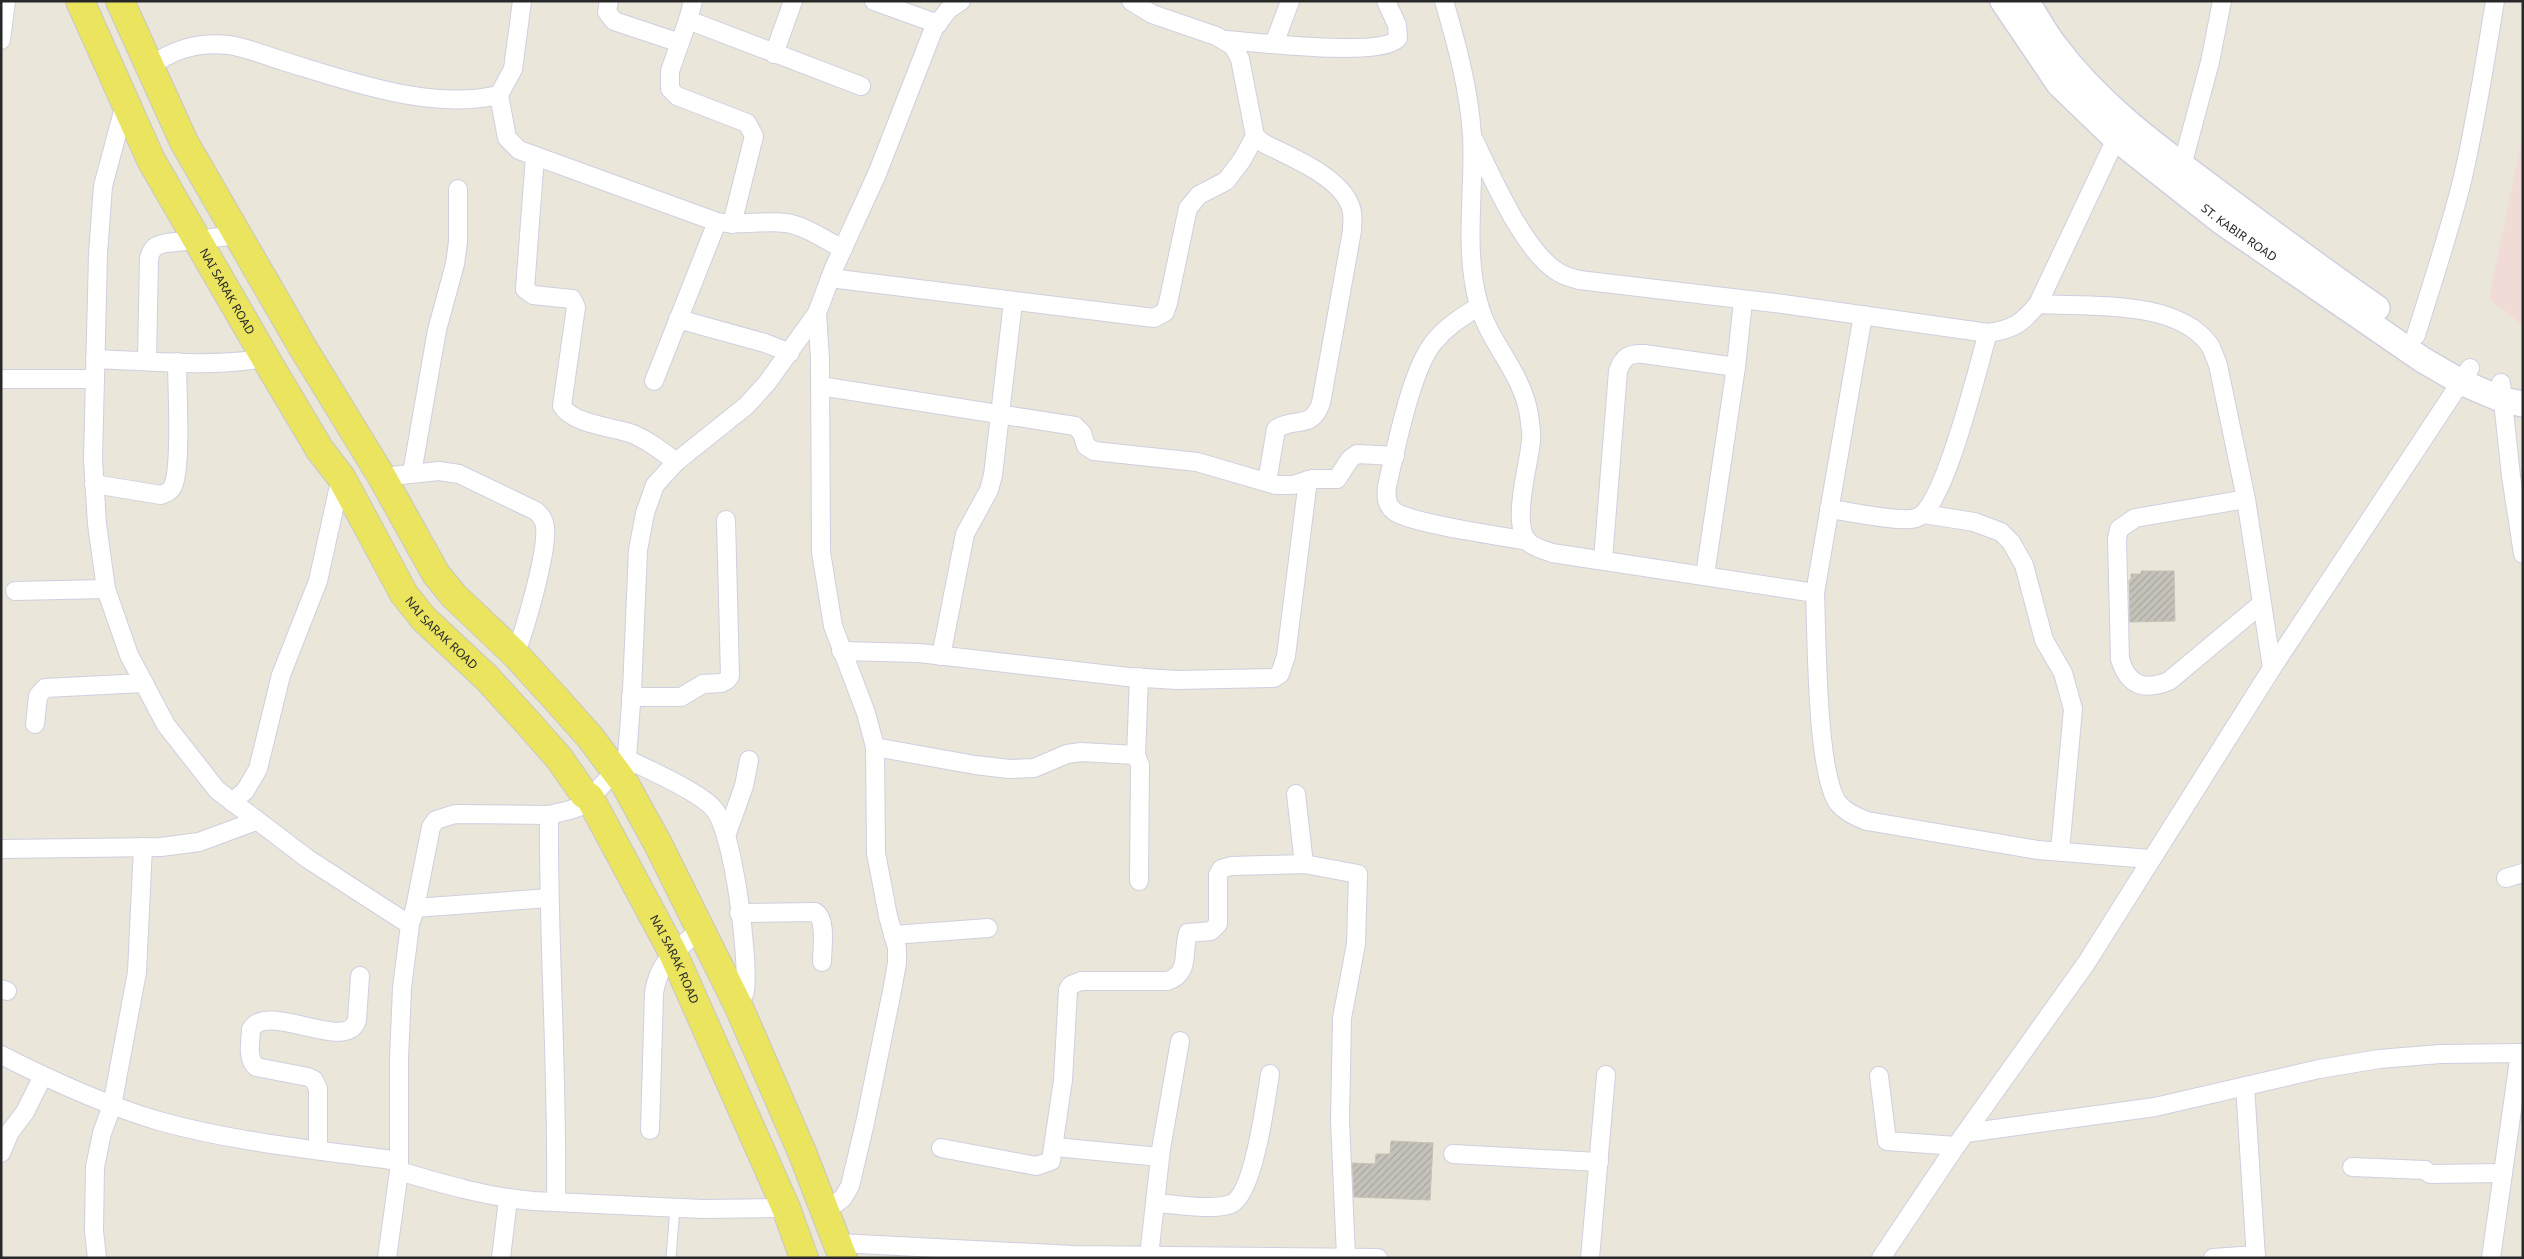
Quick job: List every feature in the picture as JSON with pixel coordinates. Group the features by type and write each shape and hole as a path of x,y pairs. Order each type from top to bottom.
{"main road":[{"name":"NAI SARAK ROAD","path":"80,1 151,160 320,450 341,477 404,594 424,619 487,678 529,724 559,758 584,794 590,798 673,953 786,1208 804,1258"},
{"path":"120,1 184,142 302,348 382,477 436,574 454,596 515,654 622,771 738,1005 841,1251"},
{"name":"ST. KABIR ROAD","path":"2003,1 2059,84 2120,130 2222,222 2423,360 2512,394"},
{"name":"ST. KABIR ROAD","path":"2026,1 2054,45 2080,76 2120,130 2182,166 2307,259 2416,335 2465,375"}],"street":[{"path":"1,40 6,1"},
{"path":"522,1 513,69 499,95 507,138 519,150 724,223 787,223 801,227 843,249"},
{"path":"609,1 607,12 614,21 680,43"},
{"path":"654,381 678,319 724,223 754,136 752,128 747,124 677,96 670,89 670,71 693,1"},
{"path":"774,54 793,1"},
{"path":"874,1 911,7 938,24"},
{"path":"387,1258 399,1166 398,1059 402,988 410,925 431,827 436,820 456,814 549,815 584,804 622,771 632,697 638,550 645,513 655,485 676,462 746,406 790,353 817,313 830,278 877,174 913,80 938,24 950,9 961,1"},
{"path":"1131,1 1152,14 1175,24 1225,40 1333,48 1389,45 1398,38 1399,32 1386,1"},
{"path":"1274,44 1290,1"},
{"path":"1444,1 1464,77 1472,135 1471,256 1479,306 1524,392 1531,440 1521,512 1522,528 1528,541"},
{"path":"2182,166 2210,62 2222,1"},
{"path":"2416,335 2447,237 2462,181 2483,77 2495,1"},
{"path":"688,20 861,86"},
{"path":"1225,40 1233,46 1240,59 1255,136 1263,143 1322,174 1348,200 1352,212 1352,231 1320,403 1313,417 1305,422 1288,424 1276,429 1267,482"},
{"path":"150,67 159,60 181,49 204,45 230,45 368,86 450,100 482,99 499,95"},
{"path":"125,104 103,186 98,254 94,484 96,524 106,589 129,655 166,725 218,790 308,859 410,925"},
{"path":"1472,135 1514,218 1539,255 1557,272 1587,282 1988,332 2007,330 2022,322 2038,304 2120,130"},
{"path":"830,278 1154,318 1165,312 1188,208 1199,194 1226,181 1242,160 1255,136"},
{"path":"534,156 525,289 533,294 572,299 576,307 562,406 570,416 632,434 650,442 676,462"},
{"path":"412,473 437,330 455,264 458,242 458,189"},
{"path":"147,361 149,258 151,250 157,245 239,235"},
{"path":"1705,575 1736,367 1743,301"},
{"path":"942,656 965,534 989,490 993,475 1002,414 1013,302"},
{"path":"2038,304 2148,310 2173,318 2192,329 2209,344 2218,365 2246,499 2260,605 2272,668"},
{"path":"1479,306 1450,324 1433,343 1421,362 1387,486 1388,505 1393,511 1414,519 1528,541 1538,548 1552,553 1815,593"},
{"path":"817,313 820,386 821,552 833,626 866,713 875,747 876,853 897,948 897,963 865,1123 850,1186 843,1198 835,1204 824,1207"},
{"path":"1863,315 1815,593 1824,757 1830,785 1838,803 1852,815 1867,821 2060,851 2150,859"},
{"path":"678,319 765,343 790,353"},
{"path":"1829,509 1914,519 1924,514 1940,489 1988,332"},
{"path":"1603,560 1618,370 1622,360 1632,353 1736,367"},
{"path":"95,359 244,362 265,358"},
{"path":"94,484 161,495 168,492 173,486 177,453 177,362"},
{"path":"1881,1258 1961,1140 2087,962 2150,859 2272,668 2465,375"},
{"path":"1,379 95,379"},
{"path":"820,386 1076,426 1082,433 1086,446 1094,451 1197,462 1285,486 1308,480 1339,478 1350,458 1357,454 1395,456"},
{"path":"2512,394 2523,554"},
{"path":"382,477 438,471 459,474 536,511 544,519 545,539 541,562 523,636 515,654"},
{"path":"232,802 245,792 258,769 281,675 318,581 341,477"},
{"path":"841,651 942,656 1139,678 1266,680 1280,674 1286,656 1308,480"},
{"path":"2246,499 2135,518 2119,529 2117,540 2120,659 2124,672 2142,686 2154,687 2169,681 2260,605"},
{"path":"1924,514 1974,522 2001,532 2011,542 2024,565 2044,640 2063,673 2073,709 2060,851"},
{"path":"632,697 681,697 703,684 721,683 730,676 726,520"},
{"path":"15,591 106,589"},
{"path":"1139,678 1136,754 1140,765 1140,881"},
{"path":"35,724 38,696 45,688 144,683"},
{"path":"875,747 975,766 1009,769 1034,768 1068,754 1081,752 1136,754"},
{"path":"726,836 744,786 750,760"},
{"path":"622,771 682,787 713,808 723,822 746,966 745,994 738,1005"},
{"path":"1296,794 1304,864"},
{"path":"549,815 549,898 557,1129 556,1202"},
{"path":"1,849 143,848 199,842 256,821"},
{"path":"97,1258 94,1231 95,1167 102,1133 112,1106 137,972 143,848"},
{"path":"942,1148 1036,1166 1051,1161 1055,1147 1063,1080 1068,990 1071,985 1081,980 1167,980 1175,978 1183,968 1188,933 1212,931 1218,924 1218,875 1221,869 1231,866 1304,864 1358,874 1356,944 1342,1018 1340,1121 1346,1257"},
{"path":"415,908 549,898"},
{"path":"739,913 815,912 819,914 822,921 822,962"},
{"path":"893,935 988,928"},
{"path":"650,1130 654,993 662,966 673,953 701,929"},
{"path":"318,1150 318,1089 314,1080 308,1077 256,1067 251,1062 251,1029 261,1020 270,1019 317,1029 347,1031 355,1025 357,1020 360,976"},
{"path":"1153,1257 1154,1203 1180,1041"},
{"path":"1879,1076 1888,1141 1961,1140 2155,1107 2319,1069 2380,1059 2440,1054 2522,1053 2492,1258"},
{"path":"1,1055 43,1076 112,1106 160,1121 213,1133 318,1150 399,1166 448,1185 508,1199 675,1207 786,1208"},
{"path":"1154,1203 1222,1207 1233,1203 1242,1196 1258,1144 1270,1074"},
{"path":"1590,1258 1606,1075"},
{"path":"1,1153 10,1132 25,1112 43,1076"},
{"path":"2213,1258 2256,1257 2245,1086"},
{"path":"1055,1147 1160,1157"},
{"path":"1453,1154 1598,1162"},
{"path":"2352,1167 2425,1170 2430,1174 2503,1173"},
{"path":"501,1258 508,1199"},
{"path":"841,1251 1153,1257 1376,1258"}],"lane":[{"path":"672,1258 675,1207"}],"shaded area":[{"path":"2523,134 2523,325 2489,299"}],"building":[{"path":"2141,571 2174,571 2175,621 2130,622 2129,580 2131,580 2131,574 2141,574"},
{"path":"1391,1141 1433,1143 1430,1200 1354,1197 1352,1163 1375,1164 1376,1154 1390,1154"}]}
